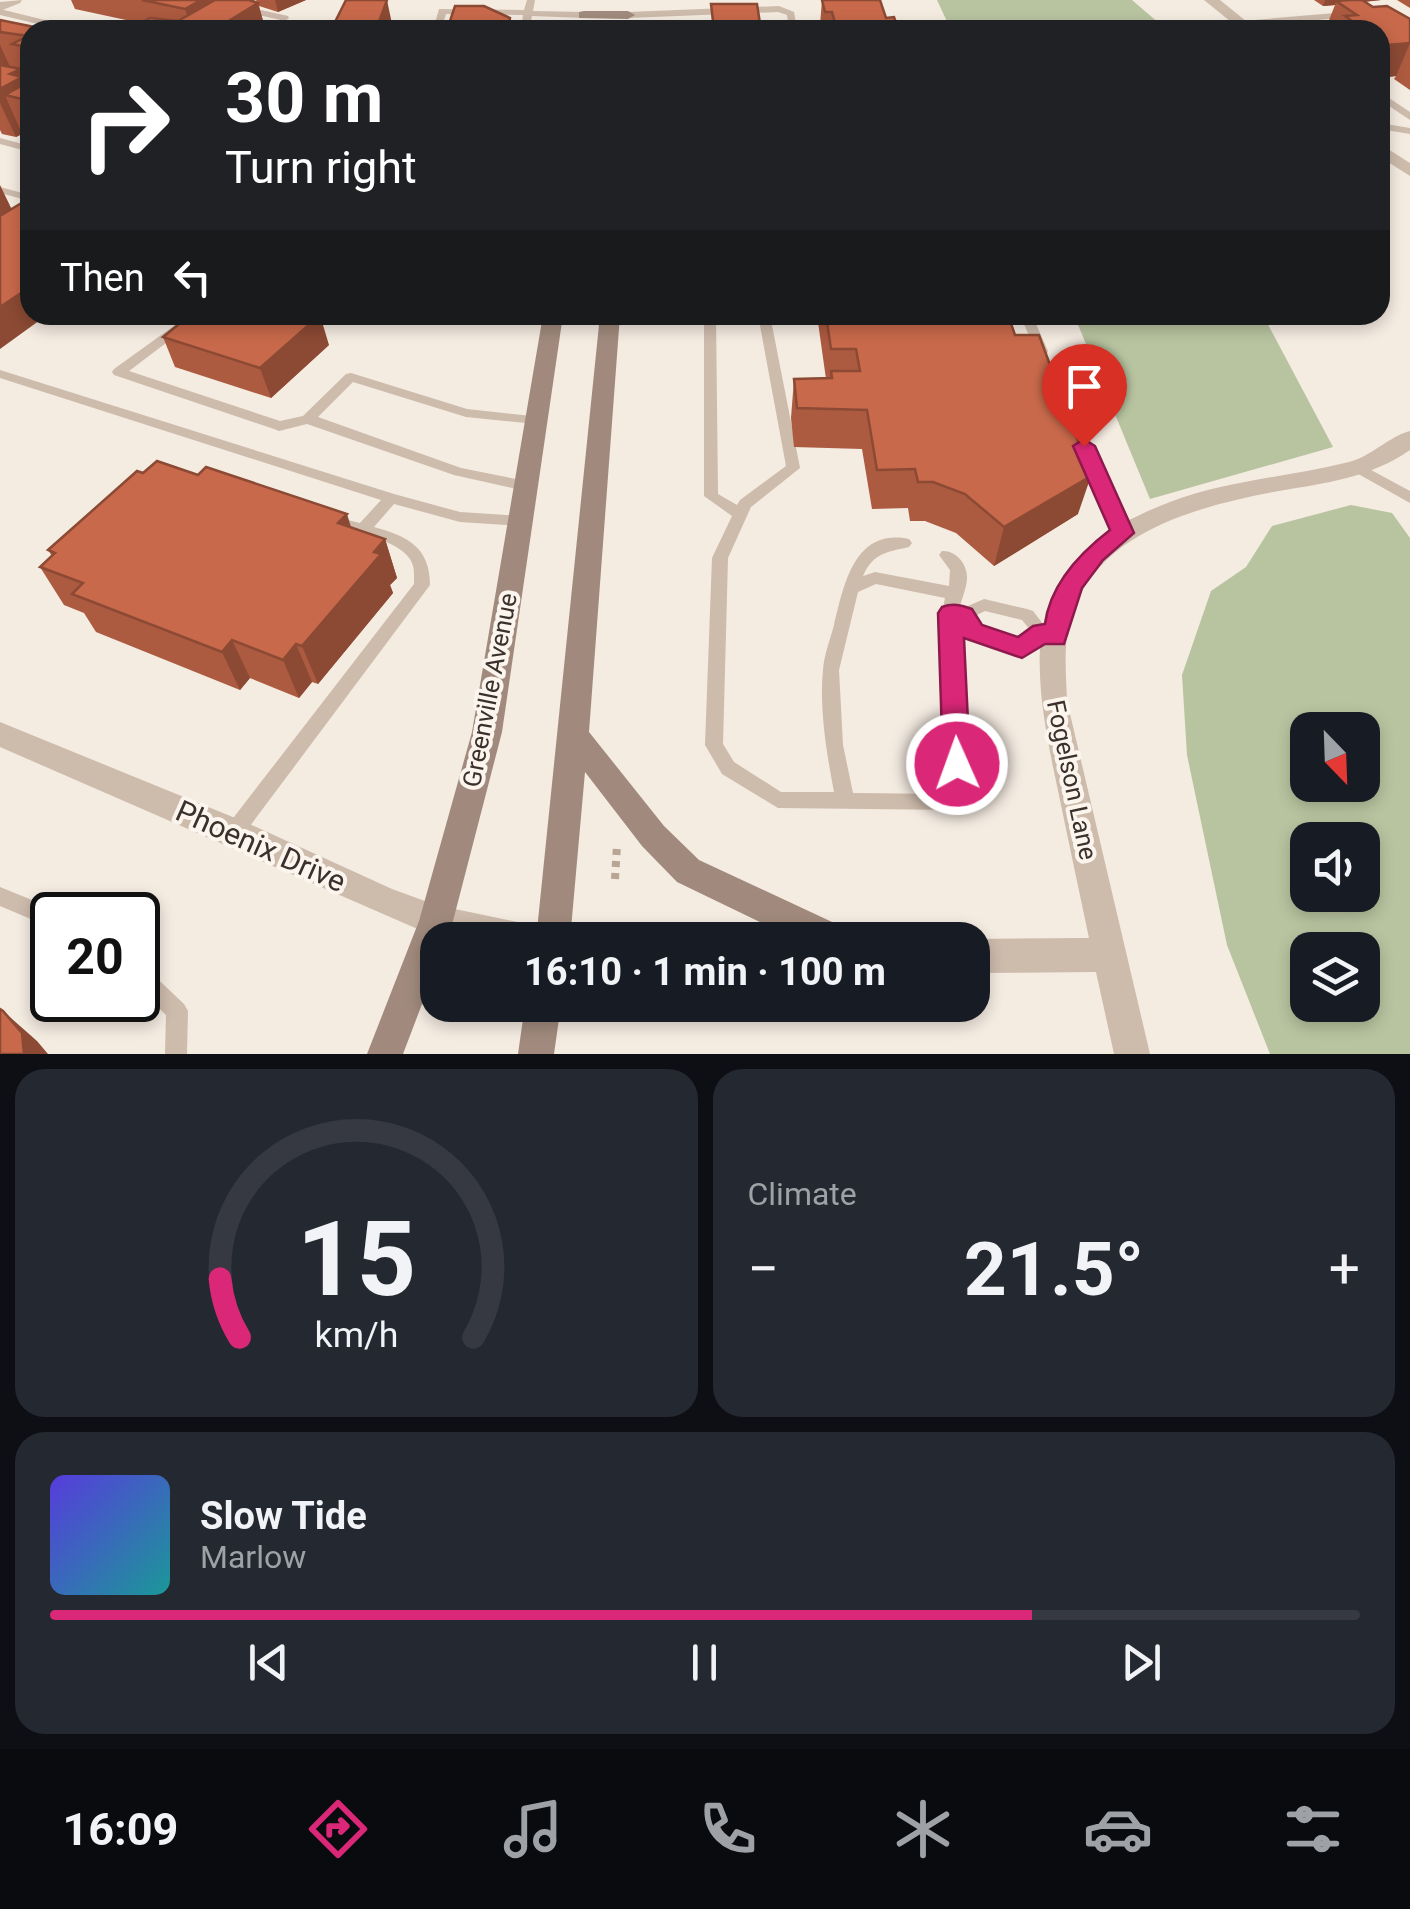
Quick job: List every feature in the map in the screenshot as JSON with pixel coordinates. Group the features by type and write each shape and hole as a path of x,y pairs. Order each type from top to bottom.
{"main road":[{"path":"585,15 629,15"},
{"name":"Greenville Avenue","path":"385,1054 436,921 486,732 551,325"},
{"path":"554,922 609,325"},
{"path":"574,735 653,836 688,871 794,922"},
{"path":"536,1054 541,1022"}],"street":[{"path":"0,9 14,0"},
{"path":"1211,0 1237,20"},
{"name":"Fogelson Lane","path":"1132,1054 1053,701 1048,635 1072,584 1094,554 1122,533 1180,505 1358,468 1385,456 1410,438"},
{"name":"Phoenix Drive","path":"3,739 234,832 382,901 441,922"},
{"path":"990,956 1109,955"}],"lane":[{"path":"440,20 448,0"},
{"path":"527,20 531,0"},
{"path":"234,7 286,18"},
{"path":"629,15 714,8 779,9 790,14 791,20"},
{"path":"0,9 39,20"},
{"path":"442,11 585,15"},
{"path":"676,13 677,20"},
{"path":"1283,20 1357,14"},
{"path":"183,325 120,372 279,426 308,419 351,377 466,413 536,420"},
{"path":"710,325 711,496 740,514"},
{"path":"766,325 793,468 745,504 720,558 714,746 728,768 778,800 958,802 957,614 952,593 960,580 959,567 947,556"},
{"path":"1030,325 1122,533"},
{"path":"0,374 391,498 460,517 520,521"},
{"path":"308,419 459,472 526,486"},
{"path":"1358,468 1410,498"},
{"path":"362,530 391,498"},
{"path":"234,832 422,584 425,569 420,556 405,544 308,514"},
{"path":"845,800 834,744 831,670 862,558 871,548 904,543"},
{"path":"851,588 875,578 952,593"},
{"path":"984,604 1027,615 1048,635 1022,648 1006,645 973,632 957,614 984,604"},
{"path":"0,896 30,909"},
{"path":"160,995 177,1012 176,1054"}],"path":[{"path":"615,879 617,846"}],"green space":[{"path":"937,0 1132,0 1155,20 946,20"},
{"path":"1078,325 1268,325 1333,447 1150,499"},
{"path":"1351,505 1392,513 1410,538 1410,1054 1270,1054 1227,945 1187,755 1182,675 1211,591 1246,567 1272,526"}],"building":[{"path":"142,0 201,0 185,9"},
{"path":"215,0 258,3 230,20 180,20"},
{"path":"346,0 387,0 380,20 336,20"},
{"path":"822,0 880,0 886,18 895,20 834,20 832,12 825,12"},
{"path":"1362,0 1373,7 1387,6 1410,19 1410,43 1390,45 1390,20 1351,20 1345,16 1357,15 1336,1"},
{"path":"711,4 757,4 759,20 713,20"},
{"path":"455,6 484,6 510,18 510,20 450,20"},
{"path":"0,20 20,24 20,35 0,32"},
{"path":"0,65 20,69 10,74 20,78 0,89"},
{"path":"20,87 20,99 5,95"},
{"path":"20,204 20,294 0,307 0,216"},
{"path":"178,325 309,325 260,368 163,337"},
{"path":"827,325 1012,325 1015,335 1039,335 1091,476 1004,527 965,494 933,482 918,482 915,469 877,470 867,410 797,408 794,379 832,378 831,371 860,371 856,349 831,349"},
{"path":"157,461 198,475 206,467 347,514 338,523 385,539 374,552 381,554 302,646 296,644 283,660 232,640 222,652 72,594 83,583 40,567 55,553 48,550 137,471 143,473"},
{"path":"0,1009 22,1033 24,1054 0,1054"}],"route":[{"path":"957,764 950,613 963,616 973,632 1006,645 1022,648 1042,633 1055,637 1058,616 1072,584 1094,554 1122,533 1084,446"}]}
